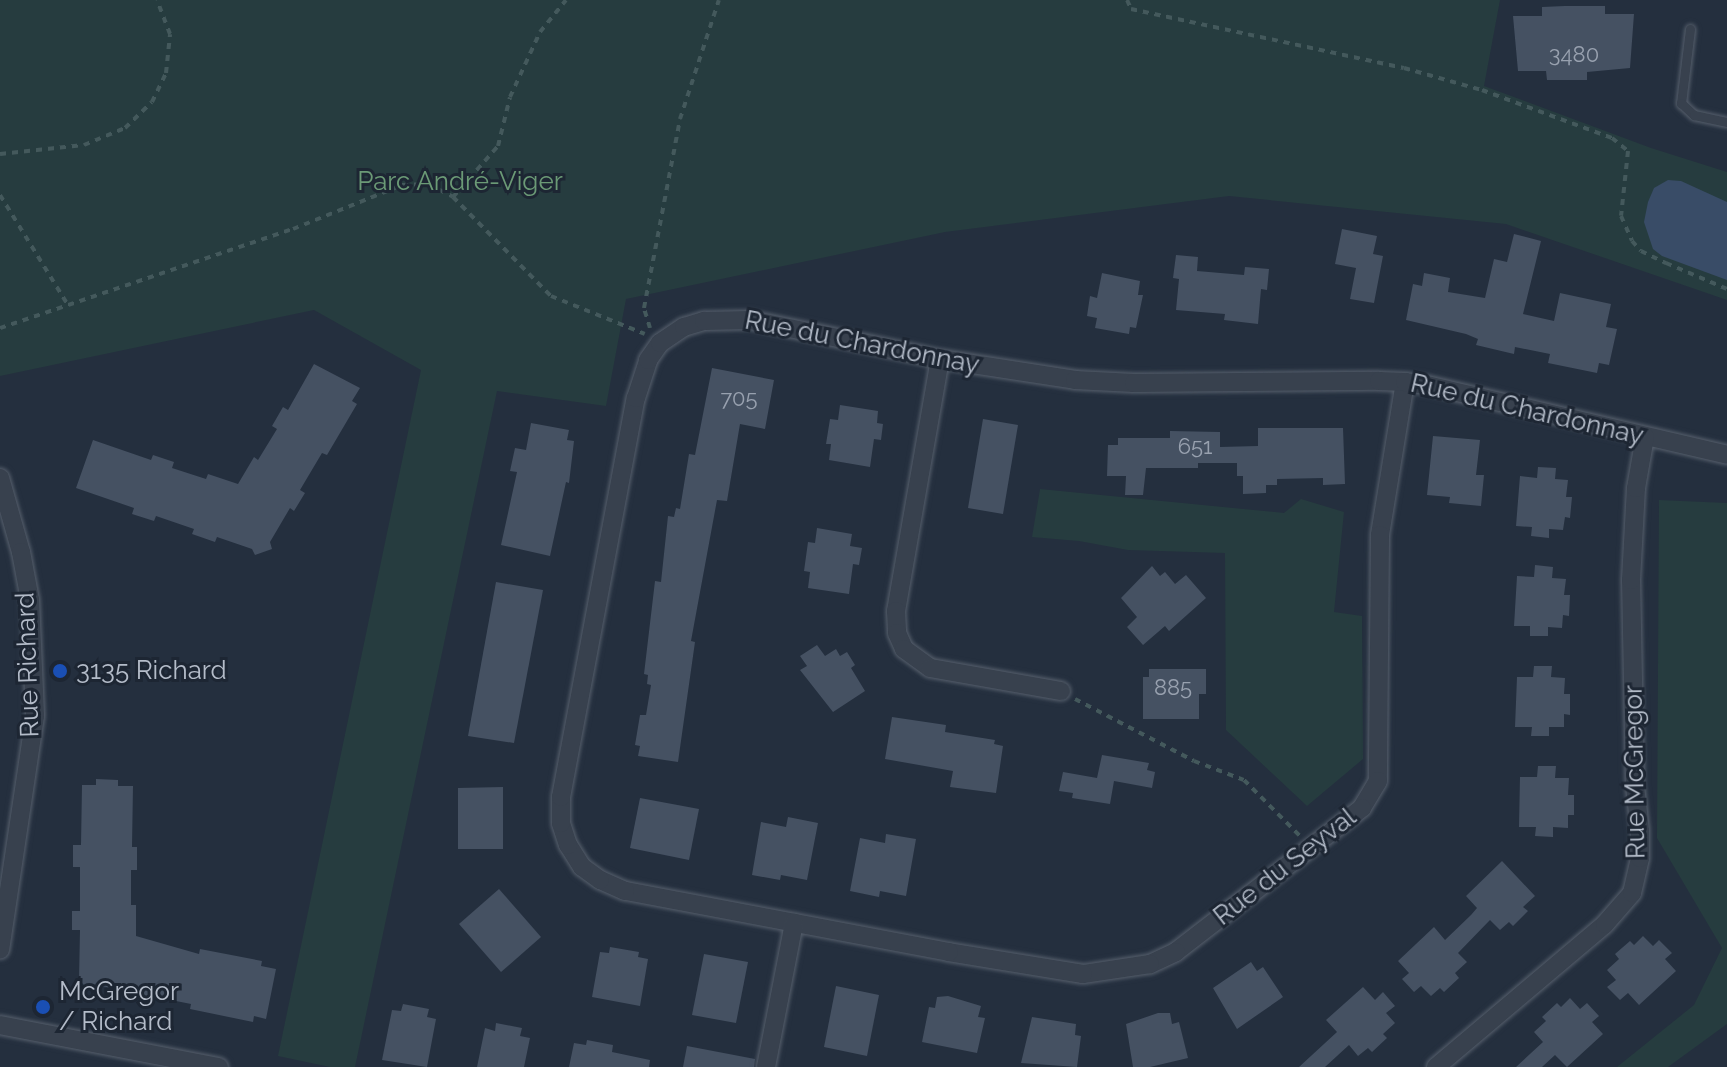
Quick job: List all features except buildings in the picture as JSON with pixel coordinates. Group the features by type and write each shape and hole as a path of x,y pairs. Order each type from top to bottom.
{"street":[{"name":"Rue du Chardonnay","path":"660,343 684,327 724,318 750,320 940,359 1106,382 1405,382 1457,391 1727,455"},
{"path":"660,343 648,360 636,398 565,771 561,823 568,845 582,867 613,886 794,923 766,1067"},
{"path":"940,359 896,611 897,633 904,649 930,668 1061,691"},
{"name":"Rue du Seyval","path":"794,923 1083,974 1115,972 1150,964 1176,952 1313,849 1362,808 1378,781 1380,535 1405,382"},
{"name":"Rue McGregor","path":"1436,1067 1605,924 1632,893 1640,858 1640,831 1635,786 1631,567 1636,488 1645,437"},
{"name":"Rue Richard","path":"0,478 21,552 30,600 35,716 0,949"},
{"path":"0,1025 219,1067"}],"lane":[{"path":"1690,29 1681,103 1694,115 1727,122"}],"path":[{"path":"0,154 84,145 125,128 152,102 166,73 170,34 157,0"},
{"path":"453,197 498,146 510,97 540,32 566,0"},
{"path":"660,343 646,321 644,308 680,119 719,0"},
{"path":"1127,0 1131,9 1404,68 1482,90 1612,138 1628,151 1630,161 1621,216 1632,241 1653,257 1727,289"},
{"path":"0,328 293,229 402,185 428,184 453,197 551,296 634,328 660,343"},
{"path":"0,195 68,305"},
{"path":"1061,691 1096,713 1180,754 1244,780 1313,849"}],"green space":[{"name":"Parc André-Viger","path":"0,0 1500,0 1484,86 1651,148 1727,172 1727,300 1506,224 1229,196 945,232 626,299 606,406 497,391 355,1067 330,1067 278,1056 421,370 314,310 0,376"},
{"path":"1040,489 1284,513 1301,499 1344,512 1334,612 1362,616 1363,759 1307,806 1226,730 1225,553 1128,550 1032,537"},
{"path":"1659,500 1727,503 1727,1024 1668,1067 1617,1067 1694,1005 1722,948 1657,838"}],"water":[{"path":"1668,180 1681,181 1727,202 1727,280 1662,256 1653,249 1644,222 1648,202 1654,188"}],"place":[{"name":"3135 Richard","path":"60,671"},
{"name":"McGregor / Richard","path":"43,1007"}]}
